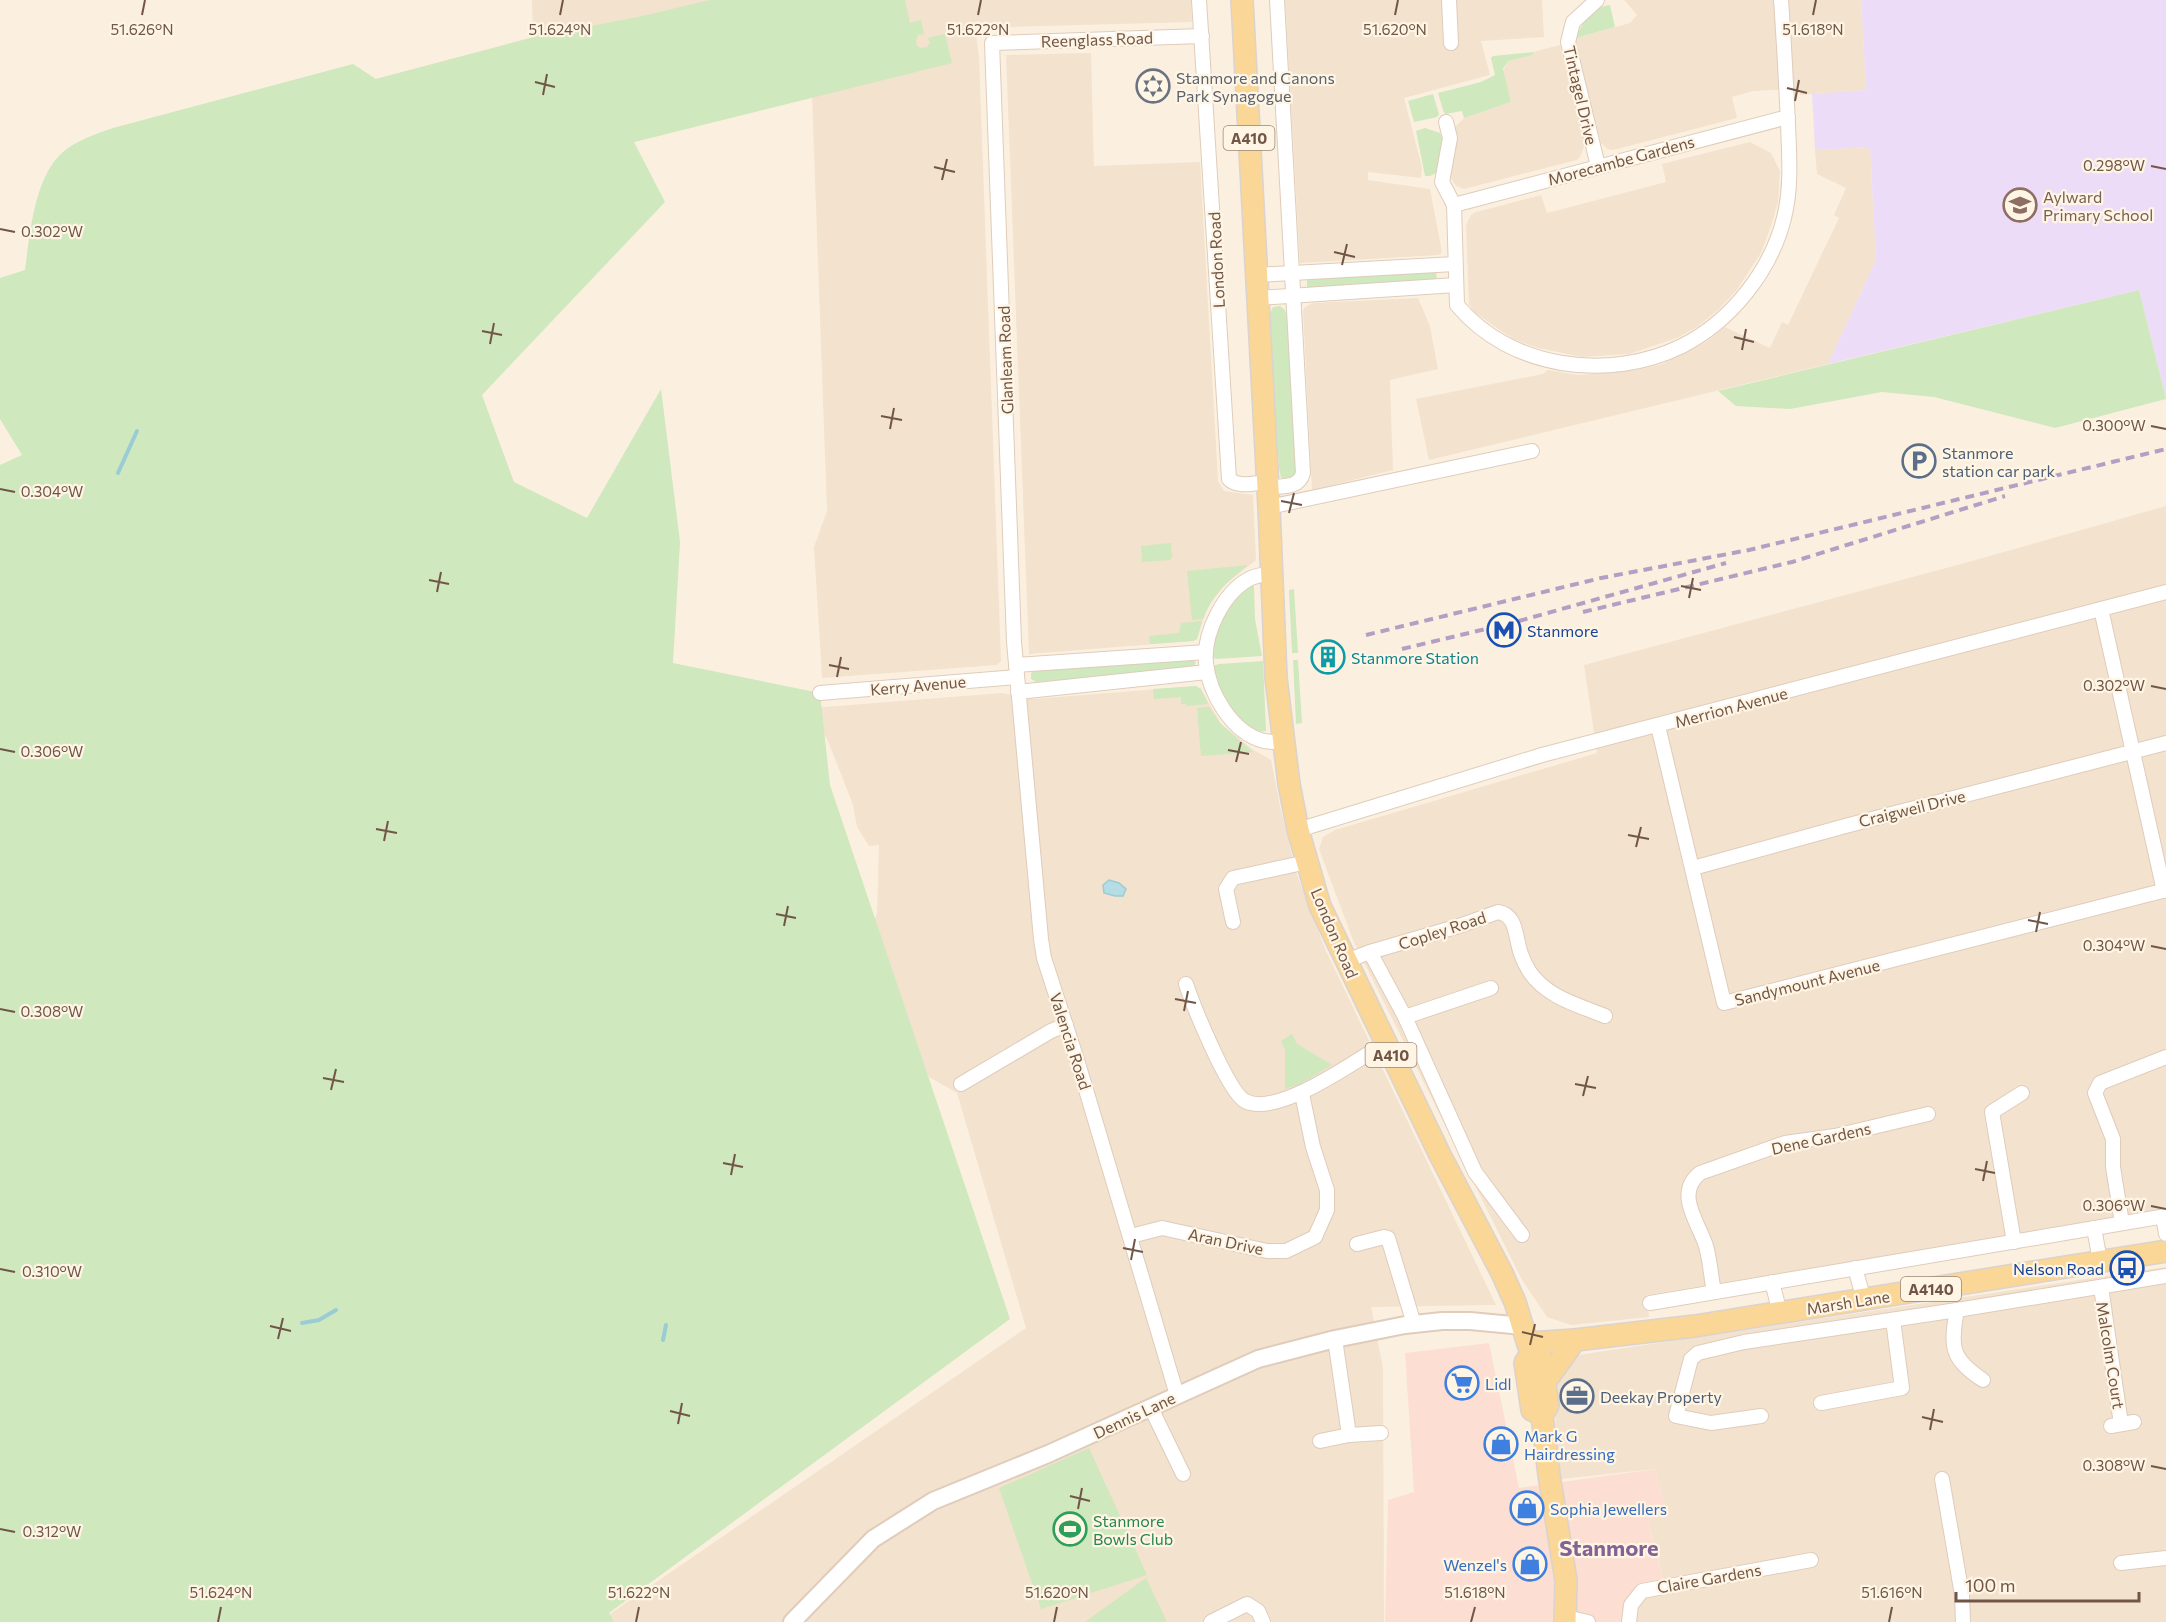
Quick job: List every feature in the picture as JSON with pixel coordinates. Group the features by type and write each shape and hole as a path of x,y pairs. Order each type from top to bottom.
{"main road":[{"name":"London Road","path":"1242,0 1276,678 1283,742 1298,830 1320,906 1440,1155 1502,1273 1528,1341"},
{"name":"Marsh Lane","path":"1528,1341 1575,1340 1742,1319 2166,1251"},
{"path":"1545,1382 1575,1340"},
{"name":"A410","path":"1528,1341 1541,1359 1545,1382 1548,1405 1542,1415 1566,1581 1565,1619"},
{"name":"A410","path":"1528,1341 1525,1363 1532,1410 1542,1415"}],"street":[{"name":"London Road","path":"1199,0 1229,479 1233,483 1268,492 1300,481 1303,473 1276,0"},
{"path":"1449,0 1451,43"},
{"name":"Tintagel Drive","path":"1597,0 1573,22 1568,42 1598,166"},
{"path":"1446,122 1450,138 1442,182 1454,205 1457,305 1480,329 1506,346 1534,357 1561,363 1587,365 1622,364 1645,359 1683,345 1724,317 1751,287 1778,236 1788,195 1790,171 1781,0"},
{"name":"Reenglass Road","path":"992,42 1202,36"},
{"name":"Glanleam Road","path":"992,42 1016,671"},
{"name":"Morecambe Gardens","path":"1454,205 1788,117"},
{"path":"1256,275 1455,264"},
{"path":"1258,298 1456,285"},
{"path":"1268,492 1532,451"},
{"path":"1272,573 1250,578 1227,599 1214,622 1206,652 1208,672 1220,703 1228,716 1246,732 1263,741 1283,742"},
{"name":"Merrion Avenue","path":"1298,830 1542,755 2166,592"},
{"path":"2101,609 2165,891"},
{"name":"Kerry Avenue","path":"820,693 1206,652"},
{"name":"Valencia Road","path":"1016,671 1044,958 1131,1236 1177,1395"},
{"path":"1018,692 1208,672"},
{"name":"Sandymount Avenue","path":"1658,726 1724,1003 2165,891"},
{"name":"Craigweil Drive","path":"1693,868 2166,743"},
{"path":"1233,922 1226,889 1233,878 1307,862"},
{"name":"Copley Road","path":"1370,952 1498,912 1503,913 1512,920 1520,953 1539,983 1550,993 1605,1016"},
{"path":"1346,961 1370,952 1405,1017 1475,1172 1522,1235"},
{"path":"1186,984 1212,1049 1239,1097 1247,1102 1260,1105 1302,1094 1385,1043"},
{"path":"1405,1017 1491,988"},
{"path":"961,1084 1066,1024"},
{"path":"2122,1223 2113,1167 2114,1139 2095,1093 2100,1083 2166,1057"},
{"name":"Aran Drive","path":"1131,1236 1161,1228 1267,1251 1286,1251 1315,1237 1327,1210 1327,1190 1312,1147 1302,1094"},
{"path":"2014,1242 1992,1112 2022,1094"},
{"name":"Dene Gardens","path":"1714,1292 1707,1248 1690,1212 1688,1201 1696,1176 1785,1143 1835,1136 1928,1114"},
{"path":"1440,1155 1462,1144"},
{"path":"2164,1216 2166,1234"},
{"name":"Marsh Lane","path":"1650,1303 2164,1216"},
{"path":"2094,1228 2100,1262"},
{"path":"1357,1244 1388,1238 1414,1324"},
{"path":"1855,1268 1864,1300"},
{"path":"1761,1416 1711,1423 1676,1416 1689,1364 1698,1353 1744,1342 2166,1276"},
{"path":"1772,1282 1780,1313"},
{"name":"Malcolm Court","path":"2101,1287 2122,1424"},
{"path":"1957,1310 1954,1346 1958,1360 1965,1368 1983,1380"},
{"path":"1742,1319 1744,1342"},
{"path":"1821,1403 1902,1388 1893,1320"},
{"name":"Dennis Lane","path":"792,1622 873,1539 933,1501 1048,1454 1258,1359 1335,1339 1442,1321 1470,1321 1528,1341"},
{"path":"1335,1339 1349,1435"},
{"path":"1151,1408 1184,1474"},
{"path":"1320,1441 1349,1435 1381,1433"},
{"path":"1942,1479 1962,1595 1963,1622"},
{"path":"2121,1563 2166,1557"},
{"name":"Claire Gardens","path":"1629,1622 1631,1605 1641,1591 1811,1560"},
{"path":"1211,1622 1247,1604 1258,1611 1263,1622"},
{"path":"1565,1619 1588,1622"}],"shaded area":[{"path":"532,0 1191,0 1192,22 975,28 979,56 1001,661 997,665 822,678 814,547 827,511 812,97 634,142 376,79 533,37"},
{"path":"1285,0 1542,0 1544,37 1481,41 1490,75 1404,98 1422,167 1421,178 1368,172 1368,180 1430,189 1442,252 1439,255 1300,263"},
{"path":"1624,0 1861,0 1866,90 1800,95 1799,89 1753,91 1732,97 1737,118 1613,150 1608,149 1601,143 1576,48 1576,38 1630,23 1637,15"},
{"name":"Aylward Primary School","path":"1861,0 2166,0 2166,399 2139,290 1828,364 1876,260 1870,147 1815,150 1812,94 1866,90"},
{"path":"1560,45 1585,144 1580,157 1577,160 1464,189 1456,186 1448,174 1454,128 1464,118 1511,102 1503,71 1508,61"},
{"path":"1091,53 1094,166 1200,162 1218,481 1224,491 1253,495 1256,560 1225,585 1213,600 1206,612 1197,639 1193,641 1029,654 1006,55"},
{"path":"1750,142 1771,153 1780,171 1778,202 1761,253 1736,291 1697,327 1677,338 1629,354 1582,357 1538,348 1513,339 1474,312 1469,304 1466,225 1471,215 1476,212 1541,195 1547,213 1666,182 1662,164"},
{"path":"1870,147 1876,260 1828,364 1429,460 1416,399 1543,374 1548,370 1579,375 1637,370 1662,364 1686,353 1706,342 1725,327 1770,348 1782,322 1788,325 1839,218 1834,215 1846,188 1817,174 1815,150"},
{"path":"1418,298 1430,326 1438,369 1390,380 1393,470 1312,490 1303,311 1305,307 1313,303"},
{"path":"2166,506 2166,1211 1646,1295 1649,1317 1571,1325 1547,1317 1522,1280 1353,940 1319,849 1323,837 1335,830 1597,753 1584,665 1965,563"},
{"path":"1196,686 1201,689 1221,724 1252,749 1271,760 1297,875 1326,951 1496,1305 1371,1307 1383,1368 1384,1622 611,1622 607,1616 1026,1328 957,1093 910,1066 861,946 877,914 879,845 869,846 857,827 853,805 828,741 812,713 812,708 1002,693 1033,699"},
{"path":"2166,1267 2166,1622 1636,1622 1640,1602 1644,1597 1666,1591 1648,1521 1667,1514 1655,1469 1561,1479 1552,1383 1578,1355"},
{"path":"1489,1343 1519,1488 1655,1469 1667,1514 1648,1522 1666,1592 1644,1597 1640,1602 1636,1622 1385,1622 1388,1500 1414,1492 1405,1353"}],"green space":[{"path":"710,0 905,0 910,23 921,20 924,34 918,35 917,46 927,47 930,43 928,38 945,34 952,63 634,142 665,202 482,395 514,482 587,518 661,389 680,542 673,663 820,693 830,785 1010,1319 609,1613 614,1622 0,1622 0,465 22,455 0,419 0,278 25,270 35,207 53,163 68,148 93,135 353,64 376,79 534,37 638,17"},
{"path":"1610,5 1615,27 1576,38 1593,12"},
{"path":"1533,52 1533,55 1508,61 1503,69 1511,102 1464,118 1462,111 1444,113 1438,93 1481,82 1495,75 1491,58 1493,56"},
{"path":"1433,94 1439,114 1437,117 1414,122 1408,101"},
{"path":"1425,128 1440,133 1443,142 1436,173 1430,176 1425,176 1416,131"},
{"path":"1436,271 1437,281 1307,289 1307,279"},
{"path":"2139,290 2166,399 2055,428 1934,397 1882,392 1790,409 1736,406 1718,391"},
{"path":"1280,306 1286,314 1290,314 1298,469 1294,477 1285,480 1281,478 1279,468 1270,313 1273,307"},
{"path":"1171,543 1172,557 1170,560 1142,562 1141,546"},
{"path":"1248,565 1221,589 1203,619 1192,620 1187,571"},
{"path":"1252,585 1254,586 1255,619 1262,656 1212,658 1215,637 1223,616 1235,598"},
{"path":"1294,589 1298,653 1292,653 1289,590"},
{"path":"1202,621 1197,639 1193,641 1150,644 1149,636 1179,633 1181,623"},
{"path":"1194,659 1196,663 1192,669 1036,682 1031,679 1031,673 1035,670"},
{"path":"1293,660 1298,660 1302,723 1296,724"},
{"path":"1263,661 1266,731 1256,731 1247,726 1231,708 1224,697 1213,666"},
{"path":"1196,686 1201,689 1208,704 1186,706 1186,704 1181,704 1181,697 1154,699 1153,689"},
{"path":"1209,707 1221,724 1253,752 1201,756 1197,708"},
{"path":"1292,1034 1297,1044 1332,1065 1300,1084 1285,1089 1285,1050 1281,1041"},
{"name":"Stanmore Bowls Club","path":"1089,1448 1147,1575 1041,1609 999,1488"},
{"path":"1146,1578 1167,1622 1085,1622"}],"water":[{"path":"1109,880 1119,883 1126,889 1123,896 1104,893 1103,885"}],"waterway":[{"path":"118,473 137,431"},
{"path":"302,1323 319,1320 336,1310"},
{"path":"663,1340 666,1325"}],"railway":[{"path":"1366,635 1601,578 1749,550 2166,449"},
{"path":"1583,612 1792,562 2005,496"},
{"path":"1402,649 1519,621 1726,563"}],"place":[{"name":"Stanmore and Canons Park Synagogue","path":"1153,86"},
{"name":"Aylward Primary School","path":"2020,205"},
{"name":"Stanmore station car park","path":"1919,461"},
{"name":"Stanmore","path":"1504,630"},
{"name":"Stanmore Station","path":"1328,657"},
{"name":"Nelson Road","path":"2127,1268"},
{"name":"Lidl","path":"1462,1383"},
{"name":"Deekay Property","path":"1577,1396"},
{"name":"Mark G Hairdressing","path":"1501,1444"},
{"name":"Sophia Jewellers","path":"1527,1508"},
{"name":"Stanmore Bowls Club","path":"1070,1529"},
{"name":"Wenzel's","path":"1530,1564"}],"district":[{"name":"Stanmore","path":"1609,1547"}]}
